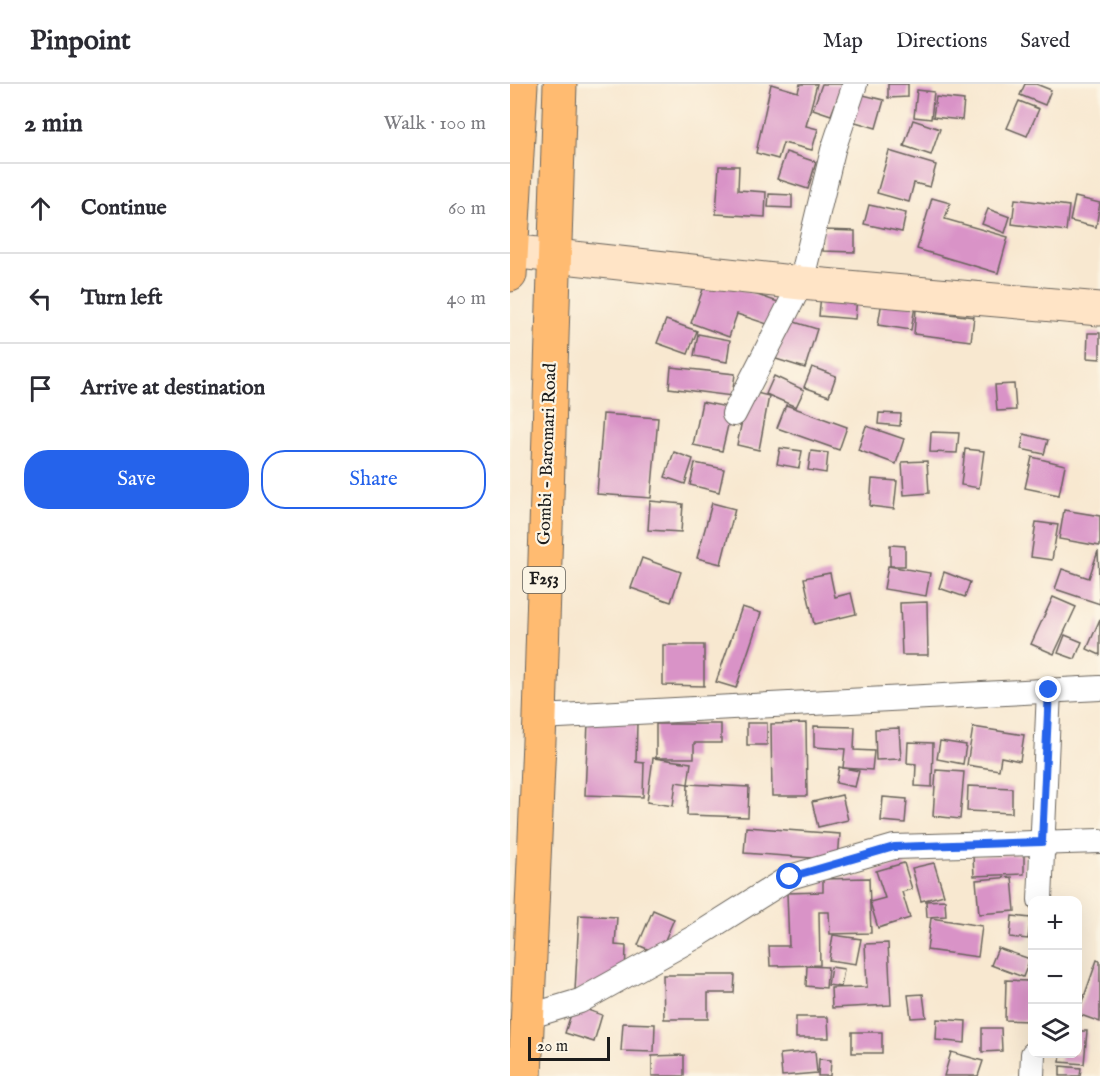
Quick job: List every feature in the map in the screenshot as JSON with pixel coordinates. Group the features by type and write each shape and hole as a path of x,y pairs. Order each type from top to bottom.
{"main road":[{"path":"510,259 521,84"},
{"name":"Gombi - Baromari Road","path":"525,1076 540,717 560,84"}],"street":[{"path":"734,414 801,283 833,150 855,84"},
{"path":"510,259 553,255 801,283 1100,309"},
{"path":"540,717 1100,688"},
{"path":"1040,896 1049,690"},
{"path":"527,1017 580,1001 695,937 790,877 894,847 1100,841"},
{"path":"1032,1076 1033,1058"}],"building":[{"path":"771,84 798,92 800,84 817,84 806,126 818,129 812,150 783,143 778,159 756,153"},
{"path":"822,84 843,84 831,115 813,109"},
{"path":"888,84 908,84 908,97 888,98"},
{"path":"1025,84 1036,84 1051,90 1045,105 1020,95"},
{"path":"917,90 934,92 931,119 914,117"},
{"path":"859,94 884,100 876,128 852,121"},
{"path":"936,97 964,100 962,120 933,117"},
{"path":"1019,101 1039,109 1027,136 1007,128"},
{"path":"913,120 940,129 931,155 904,146"},
{"path":"889,151 936,165 930,187 914,183 909,202 877,193"},
{"path":"786,152 816,162 808,189 777,179"},
{"path":"719,166 739,166 738,190 766,192 765,217 716,214"},
{"path":"769,194 792,195 792,208 768,207"},
{"path":"1075,197 1100,203 1096,227 1070,221"},
{"path":"932,198 950,203 945,219 1008,237 998,273 917,249"},
{"path":"1015,199 1069,206 1066,231 1012,224"},
{"path":"869,205 906,213 902,232 864,224"},
{"path":"988,209 1010,217 1005,233 982,224"},
{"path":"823,230 855,231 855,252 823,251"},
{"path":"707,278 781,303 773,326 737,314 729,337 691,323"},
{"path":"821,294 857,298 855,319 819,316"},
{"path":"882,301 915,306 911,330 878,325"},
{"path":"916,310 974,317 971,341 914,334"},
{"path":"666,320 697,331 688,354 657,343"},
{"path":"788,320 817,329 805,368 776,359"},
{"path":"1088,333 1100,333 1100,359 1087,358"},
{"path":"698,334 730,340 727,362 694,356"},
{"path":"671,367 735,374 732,396 669,388"},
{"path":"812,367 836,376 829,396 804,387"},
{"path":"774,376 804,390 796,407 766,394"},
{"path":"1014,384 1016,410 997,411 995,385"},
{"path":"748,391 769,396 759,450 737,445"},
{"path":"702,402 732,408 722,451 693,445"},
{"path":"786,405 847,427 839,450 777,428"},
{"path":"879,413 901,414 900,426 878,424"},
{"path":"603,414 658,418 651,498 597,494"},
{"path":"866,426 904,439 896,464 858,450"},
{"path":"931,432 959,433 957,453 930,452"},
{"path":"1024,434 1048,440 1044,454 1021,449"},
{"path":"780,448 802,451 799,468 777,464"},
{"path":"965,449 984,451 979,488 961,485"},
{"path":"811,451 828,453 826,473 808,470"},
{"path":"674,452 693,459 685,484 665,477"},
{"path":"1032,457 1065,465 1059,495 1025,488"},
{"path":"927,461 929,493 904,495 902,462"},
{"path":"695,463 724,469 719,492 690,485"},
{"path":"872,479 897,481 894,509 870,506"},
{"path":"650,501 683,504 681,532 648,530"},
{"path":"712,503 735,509 721,564 697,558"},
{"path":"1064,510 1100,516 1100,546 1059,539"},
{"path":"1036,522 1058,525 1052,560 1031,557"},
{"path":"890,545 905,546 905,566 890,566"},
{"path":"1098,551 1100,604 1055,589 1062,569 1089,578"},
{"path":"642,558 681,572 671,602 631,588"},
{"path":"888,566 930,573 926,596 884,589"},
{"path":"944,572 970,582 965,597 939,588"},
{"path":"830,573 835,597 851,593 856,614 814,624 804,578"},
{"path":"1053,597 1076,607 1054,654 1031,644"},
{"path":"927,602 928,655 902,655 900,603"},
{"path":"742,607 761,613 736,688 716,682"},
{"path":"1100,619 1100,655 1087,649"},
{"path":"1065,635 1082,642 1075,659 1058,653"},
{"path":"663,645 704,645 704,686 663,685"},
{"path":"588,721 637,723 636,762 644,763 643,797 585,795"},
{"path":"747,723 767,723 767,745 747,745"},
{"path":"806,723 807,796 772,796 771,724"},
{"path":"656,724 721,724 721,743 694,743 694,758 656,758"},
{"path":"814,726 855,727 854,750 874,751 872,770 843,768 845,749 814,747"},
{"path":"973,727 1024,735 1020,761 1001,757 999,770 967,765"},
{"path":"899,728 901,759 876,760 875,729"},
{"path":"940,741 966,745 963,764 937,759"},
{"path":"908,742 933,743 932,787 915,786 916,764 907,763"},
{"path":"653,758 691,763 688,784 676,782 673,806 647,802"},
{"path":"839,767 859,771 855,787 836,783"},
{"path":"936,770 964,772 960,819 933,816"},
{"path":"688,784 749,787 748,817 687,815"},
{"path":"968,786 1012,788 1012,813 967,811"},
{"path":"842,795 848,820 818,827 812,802"},
{"path":"883,797 907,799 905,823 881,821"},
{"path":"746,827 840,834 838,860 744,853"},
{"path":"1024,855 1024,874 974,876 973,856"},
{"path":"904,863 912,889 902,892 910,918 878,928 870,902 885,898 876,871"},
{"path":"934,863 944,895 921,901 912,868"},
{"path":"1012,877 1015,911 979,914 976,880"},
{"path":"869,878 871,933 830,934 829,912 819,912 820,965 770,966 769,946 789,946 787,893 823,892 823,879"},
{"path":"945,900 946,916 927,917 926,901"},
{"path":"653,910 674,919 659,954 638,945"},
{"path":"579,915 617,917 615,945 626,946 625,977 575,991"},
{"path":"1012,916 1028,918 1028,939 1010,937"},
{"path":"931,918 982,926 978,957 927,950"},
{"path":"833,935 861,939 856,964 829,960"},
{"path":"888,943 891,1005 832,1008 831,988 867,987 865,944"},
{"path":"998,948 1028,958 1023,977 991,965"},
{"path":"1097,960 1100,961 1100,1022 1082,1015 1082,1003"},
{"path":"807,966 828,967 826,988 806,986"},
{"path":"831,967 844,969 841,987 828,985"},
{"path":"663,975 735,975 734,993 708,993 708,1019 664,1019"},
{"path":"1006,980 1028,981 1028,1021 1005,1020"},
{"path":"923,994 926,1017 911,1018 908,995"},
{"path":"574,1005 602,1015 594,1042 565,1033"},
{"path":"796,1017 828,1017 829,1038 796,1038"},
{"path":"937,1019 966,1021 965,1043 936,1040"},
{"path":"623,1023 655,1024 654,1052 621,1051"},
{"path":"982,1028 1001,1028 1002,1051 982,1052"},
{"path":"1082,1031 1087,1031 1084,1064 1060,1062 1060,1058 1082,1058"},
{"path":"852,1032 882,1032 882,1053 852,1053"},
{"path":"815,1051 817,1073 782,1076 780,1054"},
{"path":"951,1052 983,1061 978,1076 944,1076"},
{"path":"684,1055 684,1076 652,1076 652,1056"},
{"path":"819,1059 831,1060 830,1076 818,1076"},
{"path":"1060,1066 1081,1068 1080,1076 1060,1076"}],"route":[{"path":"790,877 894,847 1042,842 1049,690"}]}
